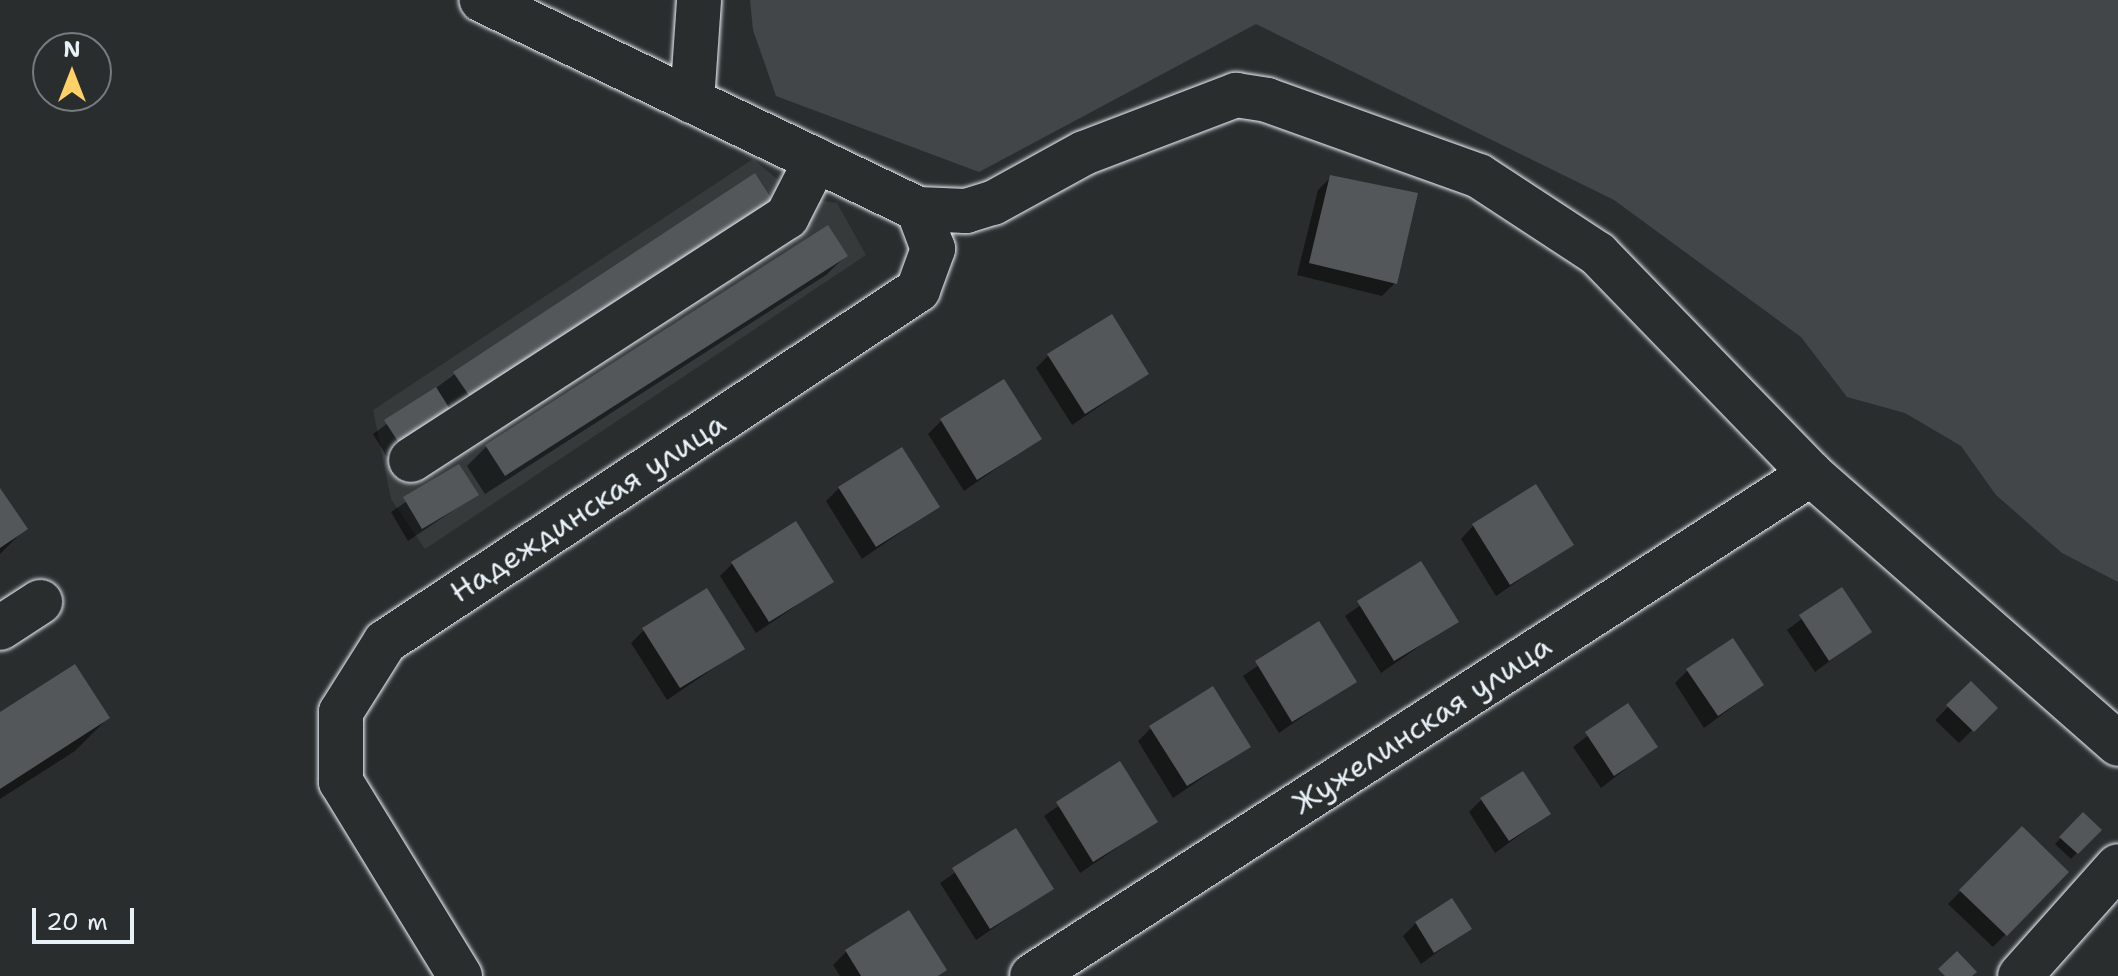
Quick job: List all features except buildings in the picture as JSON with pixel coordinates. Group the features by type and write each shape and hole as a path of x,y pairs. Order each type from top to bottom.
{"street":[{"path":"482,0 918,209 966,211 993,203 1084,153 1236,95 1267,100 1479,176 1533,207 1598,254 1811,474 2118,744"},
{"path":"692,101 699,0"},
{"path":"411,460 787,217 816,160"},
{"name":"Надеждинская улица","path":"460,976 341,782 341,712 385,642 918,290 933,249 918,209"},
{"name":"Жужелинская улица","path":"1032,976 1811,474"},
{"path":"0,628 40,602"},
{"path":"2020,976 2118,866"}],"shaded area":[{"path":"750,0 2118,0 2118,582 2062,553 1996,495 1961,446 1905,413 1847,397 1801,337 1614,200 1256,24 979,172 776,96 753,30"},
{"path":"753,159 800,198 837,203 866,255 425,549 391,499 373,410"}]}
